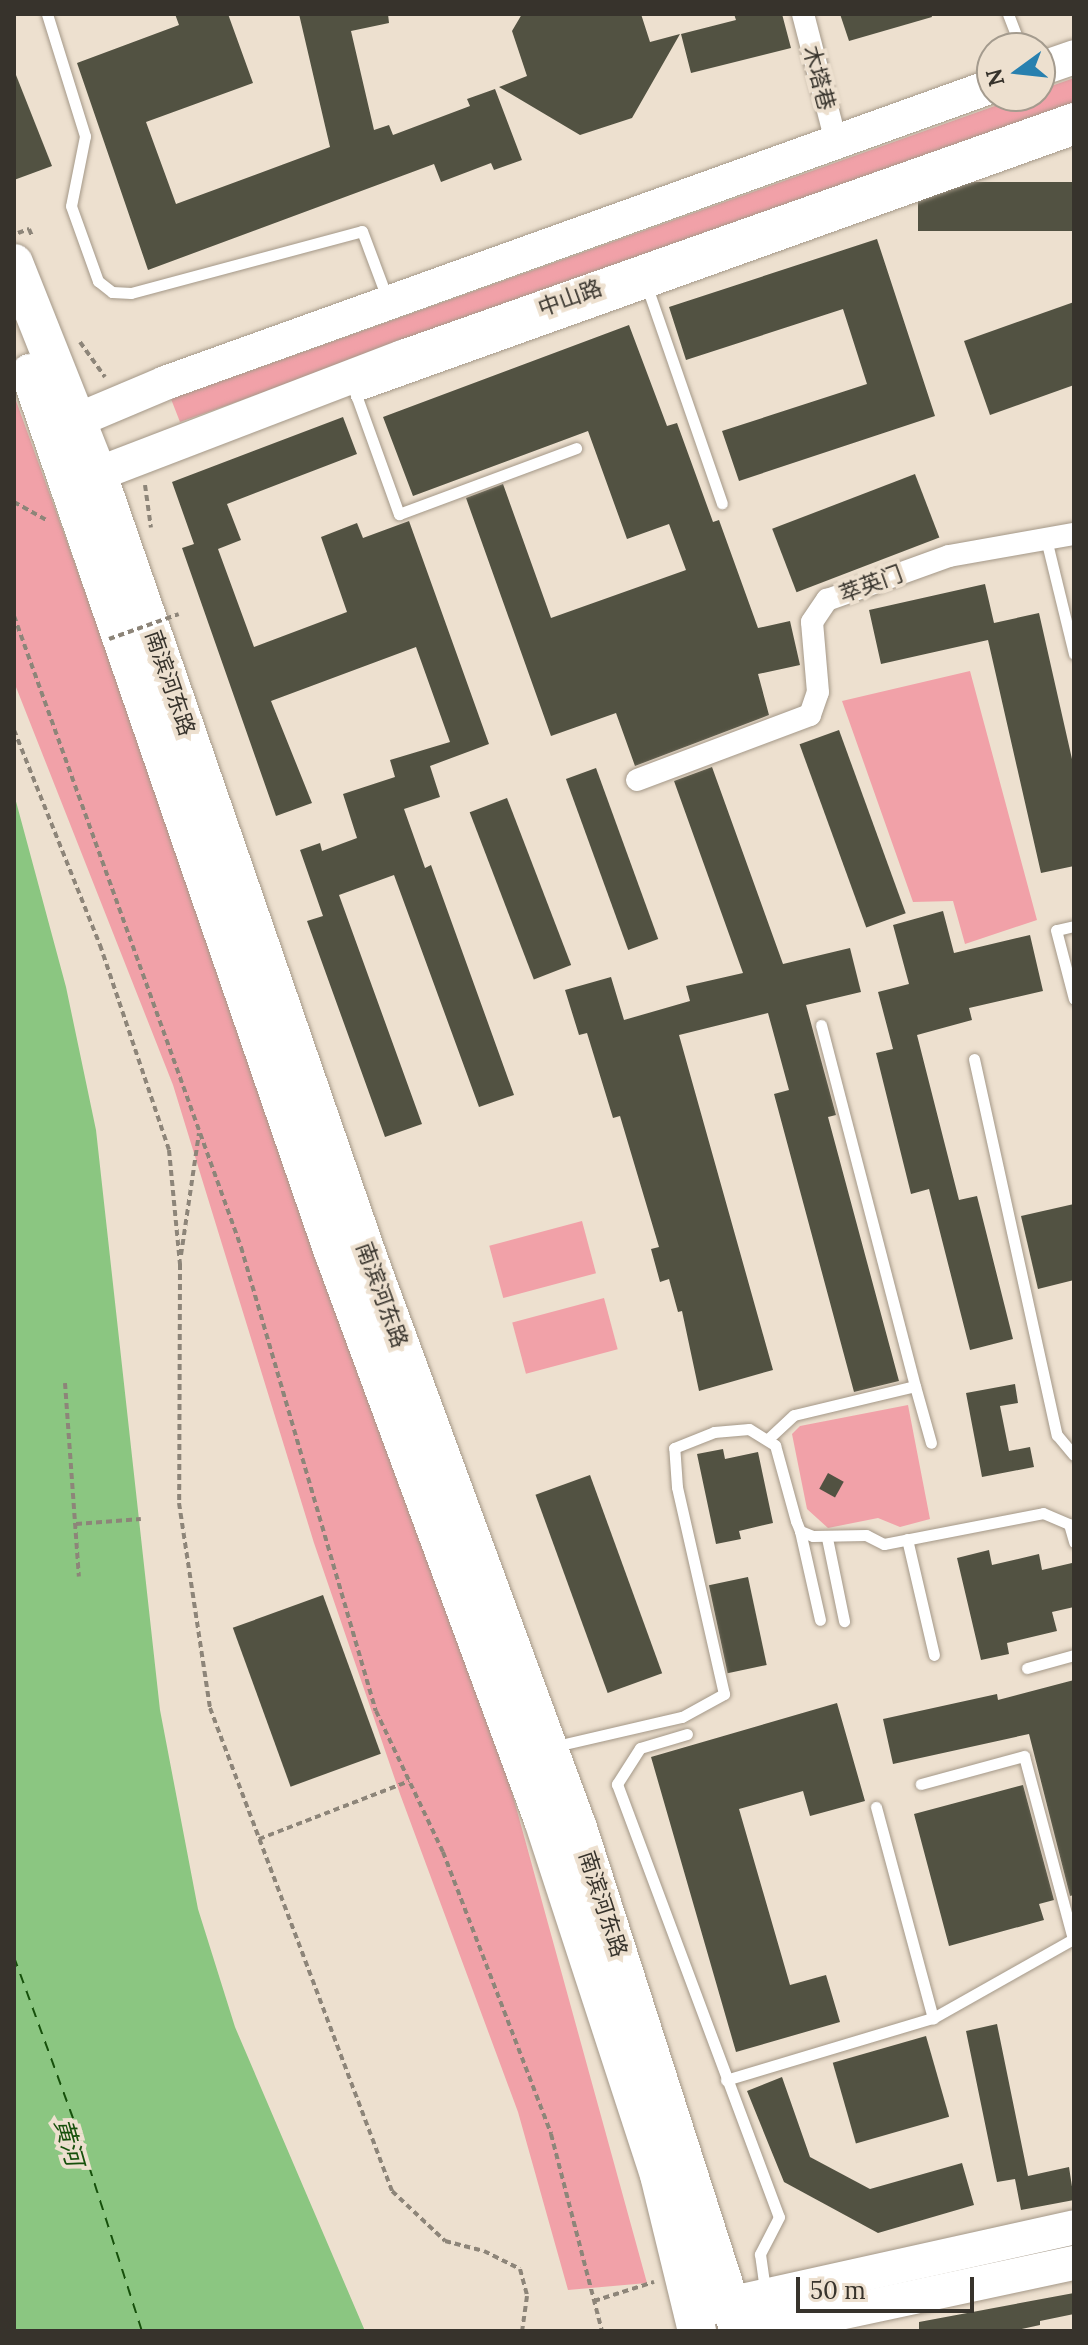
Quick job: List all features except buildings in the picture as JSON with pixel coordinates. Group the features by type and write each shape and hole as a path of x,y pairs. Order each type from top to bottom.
{"highway":[{"name":"南滨河东路","path":"14,263 63,425 548,1748 729,2320"},
{"name":"南滨河东路","path":"14,331 63,425"},
{"name":"南滨河东路","path":"84,478 332,1249 543,1820 659,2175 729,2320"}],"main road":[{"path":"63,425 389,303 976,92"},
{"name":"中山路","path":"84,478 645,282 1074,120"},
{"path":"729,2320 1074,2227"},
{"path":"832,2315 1074,2248"},
{"path":"832,2315 1074,2263"},
{"path":"729,2320 832,2315 1074,2279"}],"street":[{"name":"木塔巷","path":"803,14 836,142"},
{"name":"萃英门","path":"637,780 810,715 818,692 812,622 827,600 949,556 1074,534"}],"lane":[{"path":"47,14 85,136 71,206 98,281 112,292 131,293 362,231 389,303"},
{"path":"722,503 645,282 1074,139"},
{"path":"353,386 399,514 576,448"},
{"path":"1046,539 1074,654"},
{"path":"1074,926 1056,930 1074,999"},
{"path":"821,1025 931,1443"},
{"path":"974,1059 1057,1435 1074,1455"},
{"path":"768,1439 794,1415 915,1386"},
{"path":"548,1748 682,1717 724,1694 677,1487 674,1448 714,1432 749,1429 775,1445 800,1531 820,1620"},
{"path":"800,1531 827,1538 866,1535 884,1544 1043,1513 1069,1524 1074,1542"},
{"path":"827,1538 844,1621"},
{"path":"907,1539 934,1655"},
{"path":"1027,1668 1074,1655"},
{"path":"687,1734 640,1748 617,1784 779,2217 729,2320"},
{"path":"726,2080 933,2018 1073,1939 1071,1921 1024,1756 921,1784"},
{"path":"876,1807 933,2018"}],"path":[{"path":"140,456 152,532"},
{"path":"109,639 179,614"},
{"path":"14,616 241,1247 376,1711 443,1852 551,2134 602,2331"},
{"path":"14,730 100,945 169,1150 180,1264 179,1503 193,1620 210,1708 392,2191 445,2241 484,2251 520,2269 527,2296 522,2331"},
{"path":"180,1264 199,1131"},
{"path":"65,1383 79,1576"},
{"path":"76,1524 141,1519"},
{"path":"259,1839 409,1781"}],"shaded area":[{"path":"1074,78 1074,104 1056,110 1056,84"},
{"path":"978,112 1052,112 180,422 171,399"},
{"path":"14,395 492,1720 647,2283 568,2290 518,2112 400,1794 314,1543 173,1085 14,682"},
{"path":"970,671 1037,920 965,944 953,901 913,902 842,701"},
{"path":"582,1221 596,1273 503,1298 489,1246"},
{"path":"604,1298 618,1349 526,1374 512,1323"},
{"path":"908,1405 930,1519 900,1527 878,1518 828,1528 807,1509 792,1434 800,1426"}],"water":[{"name":"黄河","path":"14,794 66,987 96,1130 160,1710 198,1909 235,2027 365,2331 14,2331"}],"ferry route":[{"path":"14,1957 78,2132 142,2331"}]}
